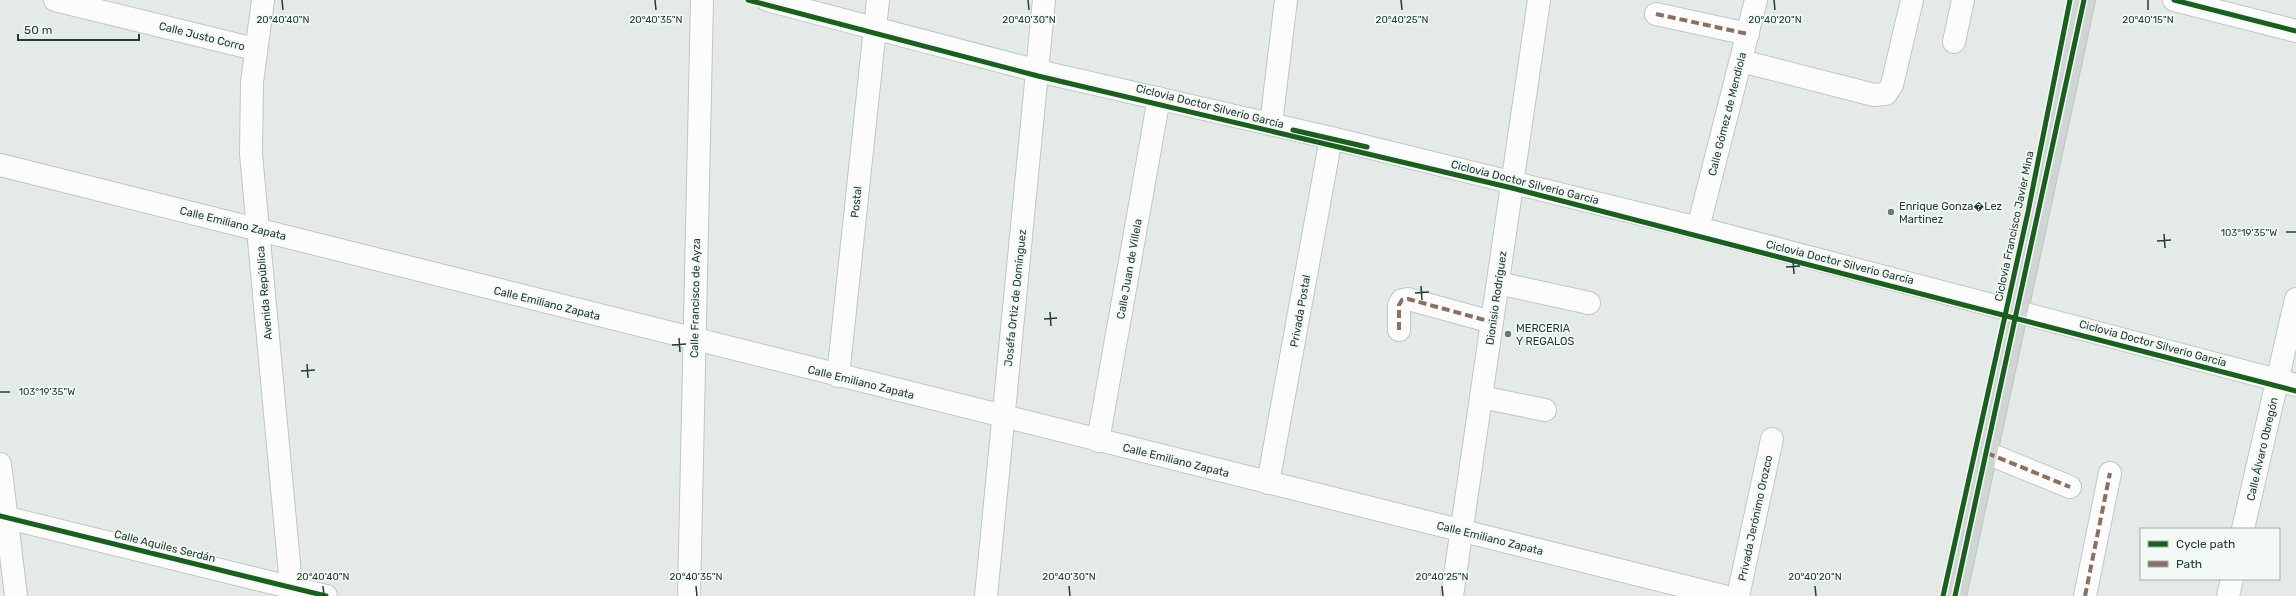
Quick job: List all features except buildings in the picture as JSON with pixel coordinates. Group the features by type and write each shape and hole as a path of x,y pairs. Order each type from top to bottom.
{"main road":[{"path":"1955,596 2018,312 2084,0"}],"street":[{"name":"Calle Justo Corro","path":"55,0 255,49"},
{"name":"Avenida República","path":"263,0 255,49 250,115 258,230 291,592"},
{"name":"Calle Francisco de Ayza","path":"689,596 702,0"},
{"path":"767,0 802,5 874,28 1038,71 1331,138 1698,228 2287,382"},
{"name":"Postal","path":"838,376 878,0"},
{"name":"Joséfa Ortiz de Domínguez","path":"986,596 1044,0"},
{"path":"1271,124 1286,0"},
{"name":"Dionisio Rodríguez","path":"1452,596 1539,0"},
{"name":"Calle Gómez de Mendiola","path":"1698,228 1756,0"},
{"path":"1741,61 1874,95 1886,94 1892,85 1912,0"},
{"path":"1954,42 1963,0"},
{"path":"2174,0 2296,31"},
{"path":"1656,14 1748,34"},
{"name":"Calle Juan de Villela","path":"1098,441 1160,98"},
{"name":"Privada Postal","path":"1268,483 1331,138"},
{"name":"Calle Emiliano Zapata","path":"0,165 694,340 1723,596"},
{"path":"1498,283 1589,303"},
{"name":"Calle Álvaro Obregón","path":"2243,528 2287,382 2296,298"},
{"path":"1399,330 1399,305 1402,300 1408,299 1492,322"},
{"path":"1481,397 1545,410"},
{"name":"Privada Jerónimo Orozco","path":"1738,596 1772,439"},
{"path":"1987,453 2070,487"},
{"path":"0,464 3,517 16,596"},
{"path":"2085,596 2110,472"},
{"name":"Calle Aquiles Serdán","path":"3,517 291,592 326,596"},
{"path":"2228,596 2232,580"}],"marked path":[{"path":"1656,14 1748,34"},
{"path":"1399,330 1399,305 1402,300 1408,299 1492,322"},
{"path":"1987,453 2070,487"},
{"path":"2085,596 2110,473"}],"cycle path":[{"name":"Ciclovia Doctor Silverio García","path":"748,0 1038,76 1512,188 2296,391"},
{"name":"Ciclovia Francisco Javier Mina","path":"1943,596 2028,212 2070,0"},
{"path":"1955,596 2084,0"},
{"path":"2174,0 2296,31"},
{"path":"1293,130 1367,147"},
{"path":"0,516 326,596"}],"place":[{"name":"Enrique Gonza�Lez Martinez","path":"1891,212"},
{"name":"MERCERIA Y REGALOS","path":"1508,334"}]}
